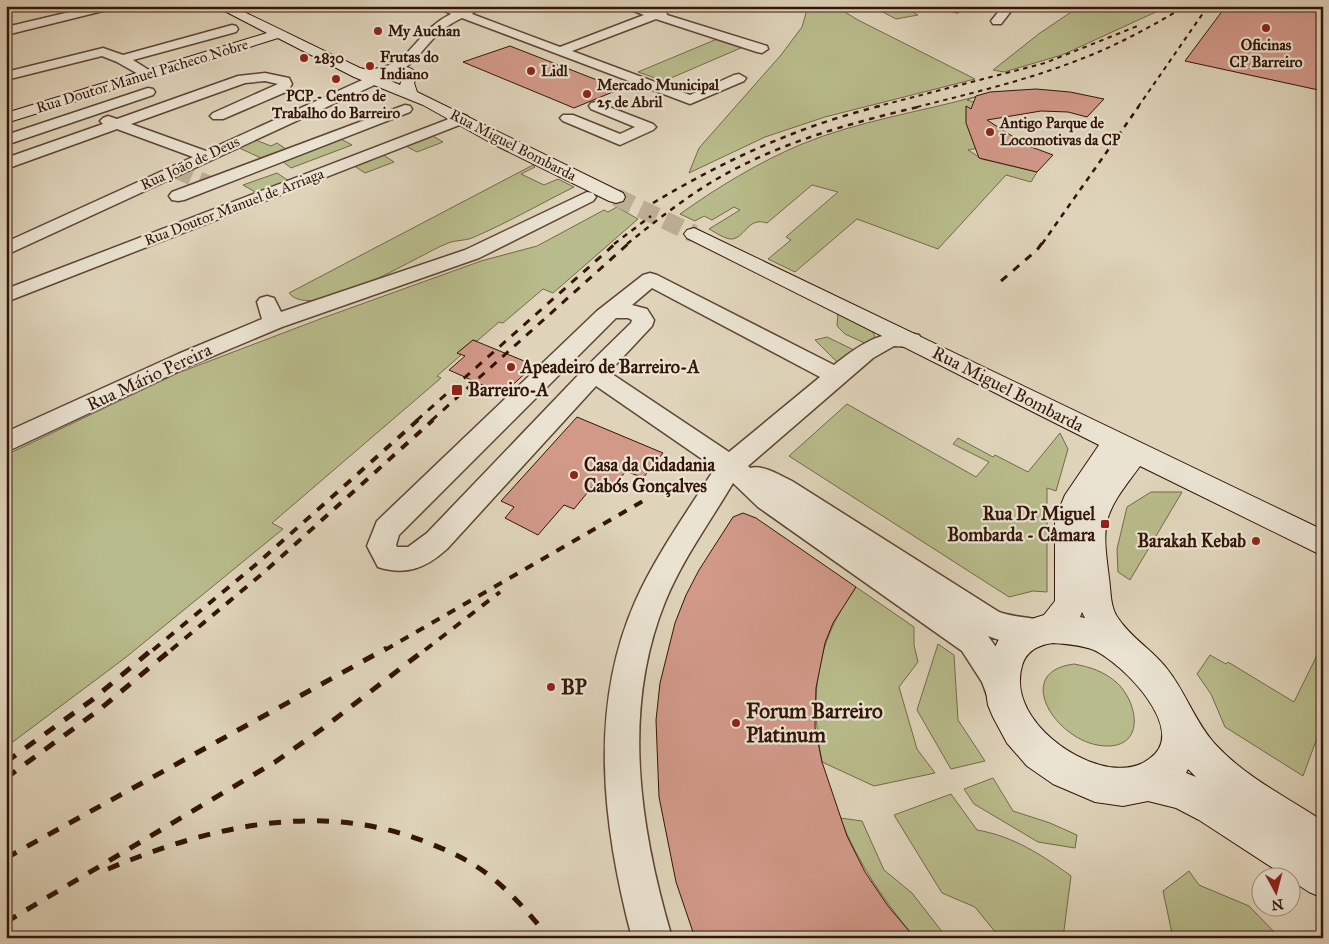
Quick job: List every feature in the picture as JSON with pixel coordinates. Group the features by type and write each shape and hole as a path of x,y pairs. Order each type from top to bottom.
{"street":[{"path":"6,31 111,6"},
{"name":"Rua Miguel Bombarda","path":"221,6 356,73 408,83 462,119 501,141 616,197"},
{"path":"440,6 690,100 739,78"},
{"path":"178,196 408,83 434,30 446,20 459,13 482,6"},
{"path":"628,6 762,49"},
{"path":"997,21 1010,6"},
{"path":"235,13 251,8"},
{"path":"560,51 673,9"},
{"path":"122,59 232,29"},
{"name":"Rua Doutor Manuel Pacheco Nobre","path":"6,118 278,34"},
{"path":"6,76 96,52 109,52 147,75"},
{"name":"Rua Miguel Bombarda","path":"381,77 399,70 408,83"},
{"path":"6,164 243,79 265,76 284,81 283,88 218,116"},
{"name":"Rua João de Deus","path":"6,250 205,156 381,77"},
{"path":"630,91 646,84"},
{"path":"6,140 148,92"},
{"path":"596,106 648,127 620,140 568,118 613,98"},
{"path":"66,105 205,156"},
{"name":"Rua Doutor Manuel de Arriaga","path":"6,296 462,119"},
{"name":"Rua Mário Pereira","path":"6,443 186,359 271,312 472,254 587,197"},
{"name":"Rua Miguel Bombarda","path":"694,234 883,334 911,340 1323,544"},
{"path":"611,312 629,311 639,314 643,320 641,326 593,374 437,541 418,558 403,561 388,558 380,546 387,529 605,316 650,279 837,376"},
{"path":"652,938 639,895 630,854 622,801 623,712 628,673 653,596 692,527 731,466 837,376 883,334"},
{"path":"593,374 731,466 768,500 973,641 996,675 1013,721 1042,755 1059,767 1095,784 1119,788 1148,782 1167,770 1172,762 1177,752 1178,723"},
{"path":"1004,700 1001,681 1006,657 1020,640 1043,630 1064,616 1071,602 1070,519 1075,503 1125,447"},
{"path":"1122,649 1106,628 1097,609 1091,548 1092,524 1097,509 1106,493 1125,447"},
{"path":"731,466 783,488 988,622 1008,630 1085,632 1122,649 1145,667 1158,681 1168,697 1178,723 1201,756 1225,780 1323,844"},
{"path":"1148,782 1181,790 1213,806 1323,878"}],"green space":[{"path":"808,6 835,6 858,20 975,79 825,117 765,137 689,173 699,148 781,55 802,27"},
{"path":"902,6 918,15 896,19 877,9"},
{"path":"1080,6 1169,6 1062,55 1004,72 993,70 1040,33"},
{"path":"717,39 743,47 664,81 638,72"},
{"path":"978,96 967,100 980,104 983,147 968,150 982,159 1037,172 1031,182 1006,175 938,249 857,219 795,272 768,259 791,240 787,236 838,192 812,185 767,223 760,222 750,225 735,238 730,239 709,229 740,210 734,207 712,220 704,216 695,221 680,214 739,176 802,144 867,123"},
{"path":"431,135 443,142 417,152 404,145"},
{"path":"253,139 271,146 277,143 286,149 261,158 237,147"},
{"path":"341,139 352,145 291,168 282,161"},
{"path":"382,154 394,162 365,173 353,165"},
{"path":"533,165 535,167 521,174 544,185 558,179 574,187 485,232 432,250 366,284 342,294 320,300 301,300 289,293"},
{"path":"277,173 289,181 257,193 243,185"},
{"path":"617,207 638,219 553,293 543,289 503,323 499,322 477,341 473,340 458,353 461,355 437,376 441,378 272,523 283,529 125,658 6,747 6,455 178,373 481,261 537,246 604,210 608,212"},
{"path":"838,312 872,330 875,337 869,345 845,334 837,326"},
{"path":"827,337 858,352 838,363 815,340"},
{"path":"847,404 976,477 989,462 953,444 958,438 993,457 995,455 1028,472 1060,433 1068,449 1056,491 1047,488 1047,592 1033,591 1009,597 789,456"},
{"path":"1151,492 1182,492 1130,580 1118,572 1117,549 1127,507"},
{"path":"856,587 914,627 914,645 918,662 899,687 917,749 935,773 874,786 822,762 816,714 819,670 824,649 832,629 842,608"},
{"path":"1323,643 1323,722 1303,776 1225,727 1211,694 1197,674 1210,655 1226,664 1228,662 1294,702"},
{"path":"938,644 954,655 958,720 985,761 951,769 917,710"},
{"path":"1074,664 1101,672 1116,682 1123,690 1133,710 1133,731 1128,739 1119,744 1106,746 1088,743 1072,734 1058,722 1048,708 1043,693 1045,680 1055,670"},
{"path":"993,778 1013,811 1050,823 1077,835 1075,848 1038,842 974,804 964,789"},
{"path":"951,794 977,830 1003,837 1027,847 1071,876 1063,938 1000,938 975,907 942,893 894,815"},
{"path":"840,818 862,821 884,870 912,893 947,938 915,938 863,866"},
{"path":"1189,871 1199,885 1249,906 1252,909 1252,916 1259,916 1280,938 1173,938 1163,891"}],"building":[{"name":"Oficinas CP Barreiro","path":"1226,6 1323,6 1323,91 1185,61"},
{"name":"Lidl","path":"510,46 620,89 574,108 463,62"},
{"name":"Antigo Parque de Locomotivas da CP","path":"1036,89 1070,92 1104,99 1087,117 1068,112 1041,111 987,120 1026,145 1053,155 1037,172 979,158 966,123 966,106 971,109 976,96 990,92"},
{"name":"Apeadeiro de Barreiro-A","path":"473,340 533,366 503,394 449,370 465,356 457,353"},
{"name":"Casa da Cidadania Cabós Gonçalves","path":"577,417 663,453 643,478 626,471 611,489 596,482 574,509 564,505 538,535 505,518 514,507 501,501"},
{"name":"Forum Barreiro Platinum","path":"743,513 756,518 856,587 833,623 825,643 816,688 815,727 822,762 847,836 865,872 888,906 915,938 695,938 676,882 659,797 656,720 660,683 675,623 686,595 699,570 733,517"}],"tunnel":[{"path":"176,170 209,184"},
{"path":"616,197 694,234"}],"railway":[{"path":"917,107 1000,86 1061,67 1122,41 1186,6"},
{"path":"1138,107 1208,6"},
{"path":"875,107 1045,63 1140,25"},
{"path":"653,203 707,173 763,146 820,124 880,106"},
{"path":"627,244 694,193 759,157 828,131 922,106"},
{"path":"1042,244 1139,106"},
{"path":"614,244 651,216"},
{"path":"416,421 616,243"},
{"path":"431,421 629,243"},
{"path":"1001,281 1037,250 1042,243"},
{"path":"153,650 259,562 418,420"},
{"path":"171,650 262,574 433,420"},
{"path":"385,650 643,501"},
{"path":"425,650 500,592"},
{"path":"6,762 92,700 154,648"},
{"path":"6,778 99,710 173,648"},
{"path":"6,858 387,648"},
{"path":"6,922 275,762 322,729 427,648"},
{"path":"108,869 184,841 223,831 263,824 302,821 342,822 382,828 430,843 471,863 495,880 511,895 549,938"}],"place":[{"name":"Oficinas CP Barreiro","path":"1266,28"},
{"name":"My Auchan","path":"378,31"},
{"name":"2830","path":"304,58"},
{"name":"Frutas do Indiano","path":"370,66"},
{"name":"Lidl","path":"531,71"},
{"name":"PCP - Centro de Trabalho do Barreiro","path":"336,79"},
{"name":"Mercado Municipal 25 de Abril","path":"587,94"},
{"name":"Antigo Parque de Locomotivas da CP","path":"990,132"},
{"name":"Apeadeiro de Barreiro-A","path":"511,367"},
{"name":"Barreiro-A","path":"457,390"},
{"name":"Casa da Cidadania Cabós Gonçalves","path":"574,475"},
{"name":"Rua Dr Miguel Bombarda - Câmara","path":"1105,524"},
{"name":"Barakah Kebab","path":"1256,541"},
{"name":"BP","path":"551,687"},
{"name":"Forum Barreiro Platinum","path":"736,723"}]}
